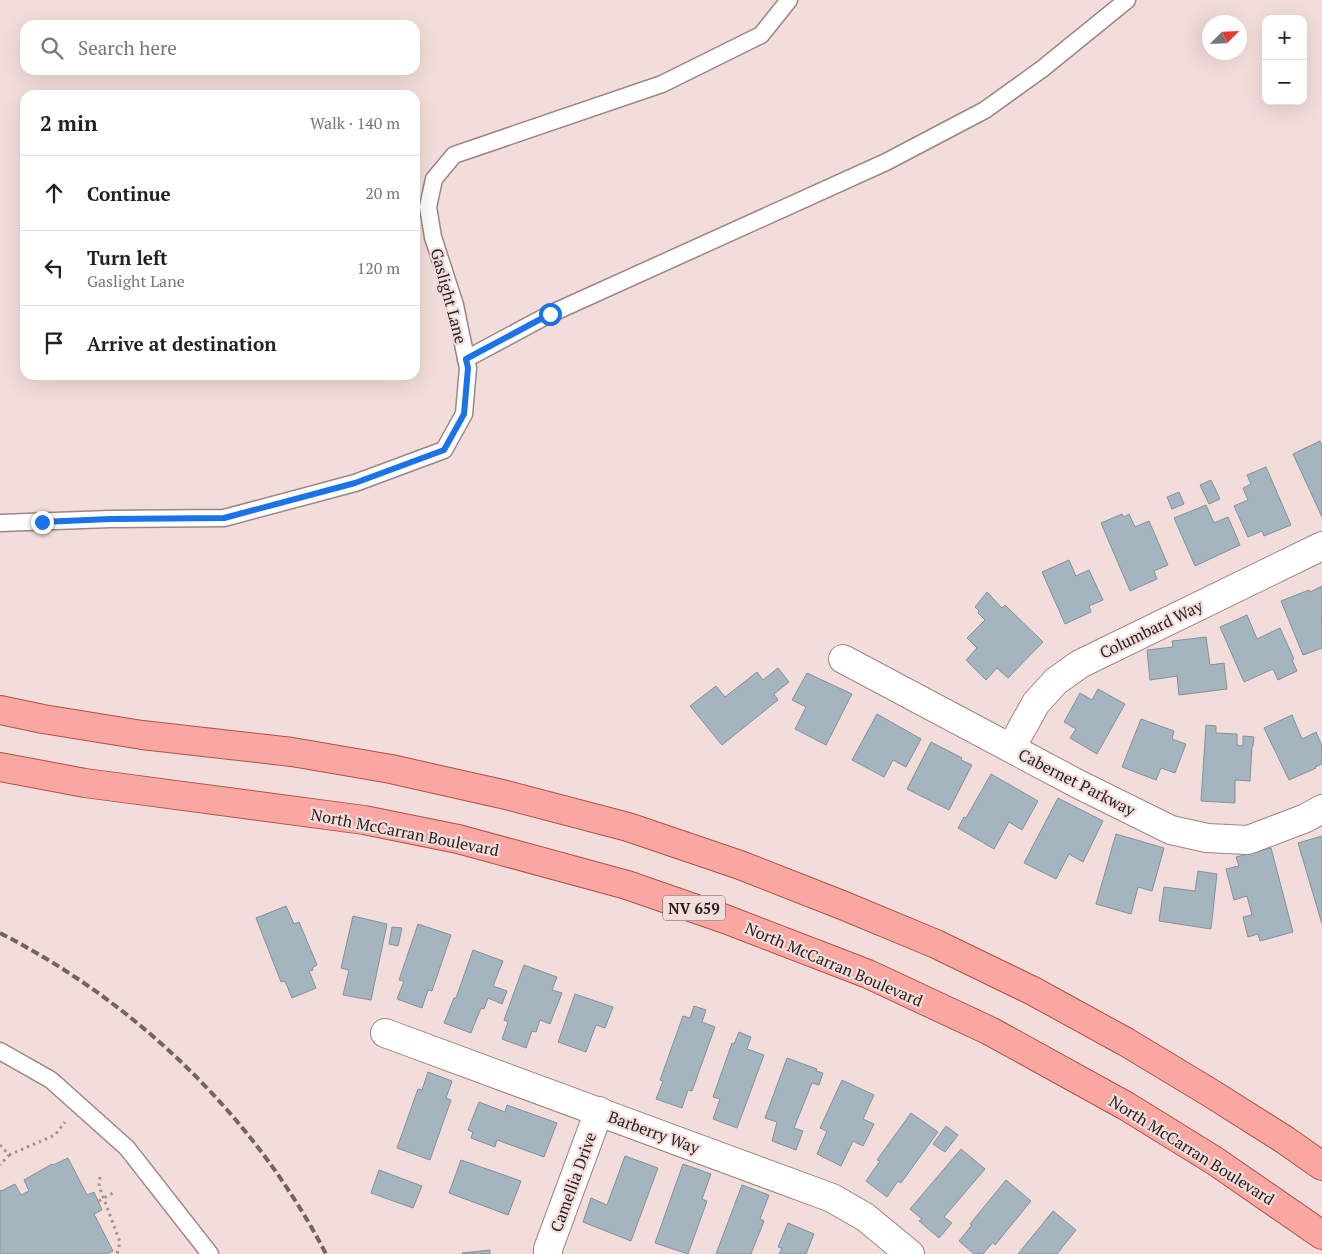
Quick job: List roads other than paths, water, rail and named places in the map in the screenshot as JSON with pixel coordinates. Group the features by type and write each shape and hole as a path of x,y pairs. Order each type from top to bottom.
{"main road":[{"path":"0,710 142,735 292,752 391,769 502,794 628,828 740,865 936,944 1033,991 1126,1042 1209,1092 1322,1166"},
{"name":"North McCarran Boulevard","path":"0,767 85,783 364,820 458,839 627,885 725,919 868,974 990,1032 1126,1106 1215,1161 1322,1235"}],"street":[{"name":"Columbard Way","path":"1010,748 1036,703 1056,681 1080,664 1322,546"},
{"name":"Cabernet Parkway","path":"843,659 1078,784 1171,830 1206,838 1248,840 1322,810"},
{"name":"Barberry Way","path":"385,1033 832,1198 864,1217 910,1254"},
{"name":"Camellia Drive","path":"548,1254 548,1249 598,1111"}],"lane":[{"name":"Gaslight Lane","path":"0,523 110,519 224,518 355,483 444,450 464,414 468,368 455,305 436,245 428,207 434,179 454,155 662,84 760,35 790,0"},
{"path":"466,359 550,314 886,162 985,110 1042,69 1127,0"},
{"path":"0,1051 51,1080 127,1148 210,1254"}],"railway":[{"path":"0,933 50,961 99,993 145,1029 188,1068 228,1111 264,1156 297,1204 326,1254"}]}
